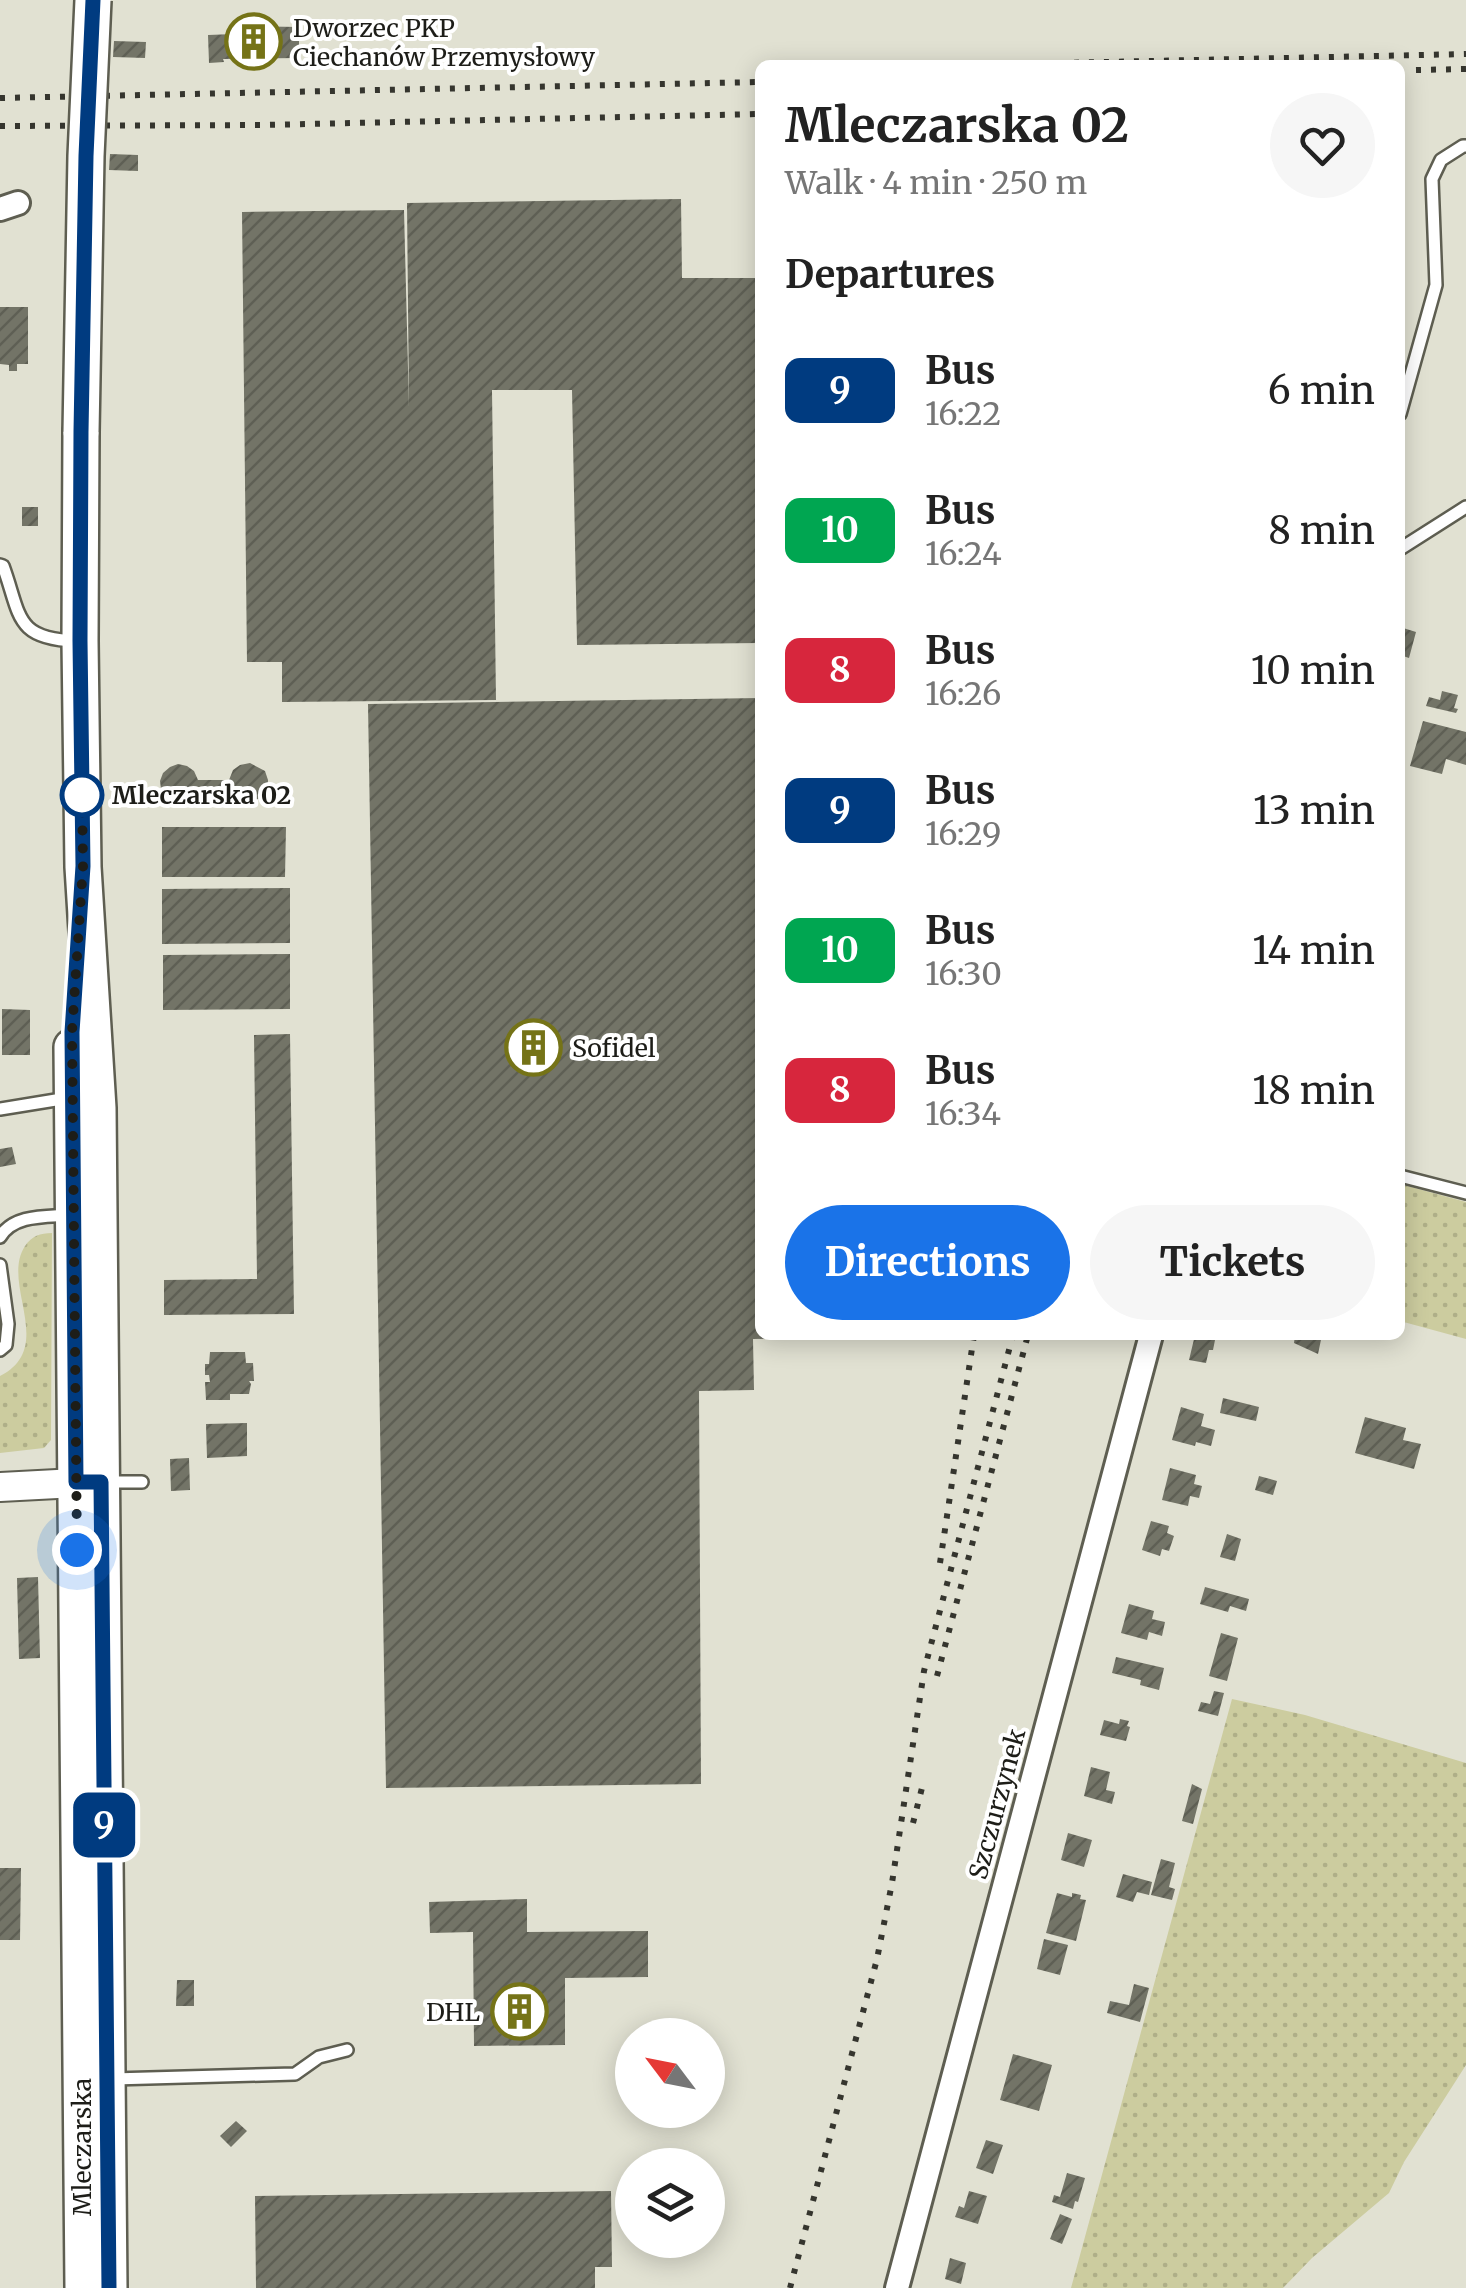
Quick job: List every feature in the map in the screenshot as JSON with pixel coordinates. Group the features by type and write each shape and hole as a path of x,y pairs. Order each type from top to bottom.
{"main road":[{"name":"Mleczarska","path":"86,1214 98,1108 83,866 80,641 92,0"},
{"name":"Mleczarska","path":"83,866 72,1032 72,1097 86,1214 89,1482 107,2078 91,2257 83,2288"},
{"name":"Mleczarska","path":"89,1482 81,2053 91,2257"}],"street":[{"name":"Szczurzynek","path":"897,2288 1149,1340"},
{"path":"0,1487 89,1482"}],"lane":[{"path":"1405,396 1436,285 1432,179 1441,160 1466,146"},
{"path":"1405,546 1466,507"},
{"path":"0,566 19,614 32,633 53,640 80,641"},
{"path":"0,1109 72,1097"},
{"path":"1405,1177 1466,1193"},
{"path":"0,1237 21,1219 86,1214"},
{"path":"0,1265 8,1324 6,1345 0,1350"},
{"path":"89,1482 142,1482"},
{"path":"81,2053 88,2067 107,2078 295,2074 319,2057 347,2050"}],"green space":[{"path":"1405,1185 1466,1202 1466,1339 1405,1322"},
{"path":"52,1233 51,1440 44,1448 0,1453 0,1376 16,1364 24,1349 26,1332 19,1261 30,1240"},
{"path":"1232,1699 1305,1715 1466,1763 1466,2065 1404,2162 1389,2193 1283,2288 1071,2288"}],"building":[{"name":"Dworzec PKP Ciechanów Przemysłowy","path":"234,26 299,27 299,58 223,59 224,62 209,63 208,35 234,34"},
{"path":"114,41 146,42 145,58 113,57"},
{"path":"110,154 138,155 138,171 109,170"},
{"path":"681,199 682,278 755,278 755,643 577,645 572,390 492,390 496,700 282,702 282,662 247,662 242,212 404,210 409,407 407,203"},
{"path":"0,307 28,307 28,364 17,364 17,371 9,371 9,365 0,364"},
{"path":"22,507 38,507 38,526 22,526"},
{"path":"1405,629 1416,632 1409,658 1405,657"},
{"path":"1442,691 1458,695 1456,713 1426,706 1429,697 1440,700"},
{"name":"Sofidel","path":"755,698 754,1390 699,1391 701,1784 386,1788 368,704"},
{"path":"1423,721 1466,732 1466,765 1446,759 1442,774 1410,766"},
{"path":"250,763 265,771 268,780 267,788 255,801 237,798 230,787 226,787 227,801 201,801 198,787 191,798 173,801 161,789 163,773 178,764 194,771 198,780 229,780 233,770"},
{"path":"162,827 286,827 285,877 162,877"},
{"path":"290,888 290,943 162,944 162,889"},
{"path":"290,954 290,1009 163,1010 163,955"},
{"path":"2,1009 30,1010 30,1055 2,1055"},
{"path":"290,1034 294,1314 164,1315 164,1280 257,1279 254,1035"},
{"path":"12,1147 16,1164 0,1167 0,1149"},
{"path":"1194,1340 1215,1340 1206,1363 1189,1360"},
{"path":"1294,1340 1321,1340 1318,1354"},
{"path":"210,1352 245,1352 246,1363 253,1363 254,1381 249,1381 249,1394 230,1394 230,1400 206,1400 205,1382 210,1382 205,1364 209,1364"},
{"path":"1223,1398 1259,1407 1256,1421 1220,1413"},
{"path":"1181,1407 1204,1414 1201,1426 1215,1430 1211,1446 1172,1440"},
{"path":"1365,1417 1406,1428 1403,1440 1421,1444 1414,1469 1355,1453"},
{"path":"247,1423 247,1456 207,1458 206,1424"},
{"path":"189,1458 190,1490 171,1491 170,1459"},
{"path":"1170,1468 1196,1475 1194,1484 1202,1486 1199,1498 1190,1496 1188,1506 1162,1500"},
{"path":"1259,1476 1277,1481 1273,1495 1255,1490"},
{"path":"1151,1521 1169,1526 1167,1533 1174,1536 1169,1551 1162,1549 1160,1556 1142,1550"},
{"path":"1227,1534 1241,1539 1235,1561 1220,1557"},
{"path":"38,1577 40,1658 19,1659 17,1578"},
{"path":"1205,1587 1249,1599 1246,1611 1230,1606 1228,1612 1200,1604"},
{"path":"1129,1604 1154,1611 1152,1619 1165,1622 1162,1636 1149,1632 1147,1640 1121,1633"},
{"path":"1221,1633 1238,1638 1227,1681 1209,1676"},
{"path":"1116,1657 1164,1668 1159,1690 1140,1685 1141,1680 1112,1673"},
{"path":"1214,1691 1224,1693 1218,1716 1198,1711 1201,1702 1210,1704"},
{"path":"1120,1719 1129,1721 1126,1741 1100,1735 1104,1720 1119,1724"},
{"path":"1091,1767 1110,1772 1106,1790 1115,1792 1112,1804 1084,1796"},
{"path":"1192,1784 1202,1789 1193,1824 1182,1821"},
{"path":"1068,1833 1092,1840 1084,1867 1061,1860"},
{"path":"1161,1859 1175,1863 1169,1887 1175,1889 1172,1900 1151,1895"},
{"path":"0,1868 21,1868 20,1940 0,1940"},
{"path":"1123,1874 1152,1882 1149,1895 1137,1892 1133,1902 1116,1897"},
{"path":"1057,1893 1081,1895 1080,1899 1086,1900 1076,1941 1046,1933"},
{"name":"DHL","path":"527,1899 527,1932 648,1931 648,1977 565,1978 565,2045 474,2046 473,1932 430,1933 429,1902"},
{"path":"1044,1939 1068,1945 1060,1975 1037,1969"},
{"path":"177,1980 194,1980 194,2006 176,2006"},
{"path":"1134,1984 1149,1988 1140,2022 1107,2013 1110,2001 1129,2005"},
{"path":"1013,2054 1052,2065 1039,2111 1000,2100"},
{"path":"236,2121 247,2131 231,2147 220,2136"},
{"path":"986,2140 1003,2145 993,2174 976,2168"},
{"path":"1067,2173 1085,2178 1073,2209 1052,2202 1054,2195 1060,2197"},
{"path":"611,2191 612,2267 595,2267 595,2288 256,2288 255,2196"},
{"path":"969,2191 987,2196 978,2224 955,2217 959,2206 964,2208"},
{"path":"1060,2214 1072,2219 1062,2244 1050,2239"},
{"path":"950,2258 966,2263 961,2284 945,2279"}],"railway":[{"path":"1195,60 1466,54"},
{"path":"1416,70 1466,69"},
{"path":"0,98 755,82"},
{"path":"0,126 263,125 755,114"},
{"path":"940,1563 973,1340"},
{"path":"790,2288 877,1959 924,1671 1012,1340"},
{"path":"937,1676 1027,1340"},
{"path":"913,1823 923,1784"}],"bus line":[{"name":"9","path":"93,0 81,432 83,866 72,1032 76,1482 101,1482 109,2288"}],"place":[{"name":"Dworzec PKP Ciechanów Przemysłowy","path":"254,42"},
{"name":"Mleczarska 02","path":"82,795"},
{"name":"Sofidel","path":"533,1048"},
{"name":"DHL","path":"519,2012"}],"route":[{"path":"77,1550 72,1032 83,866 82,795"}]}
